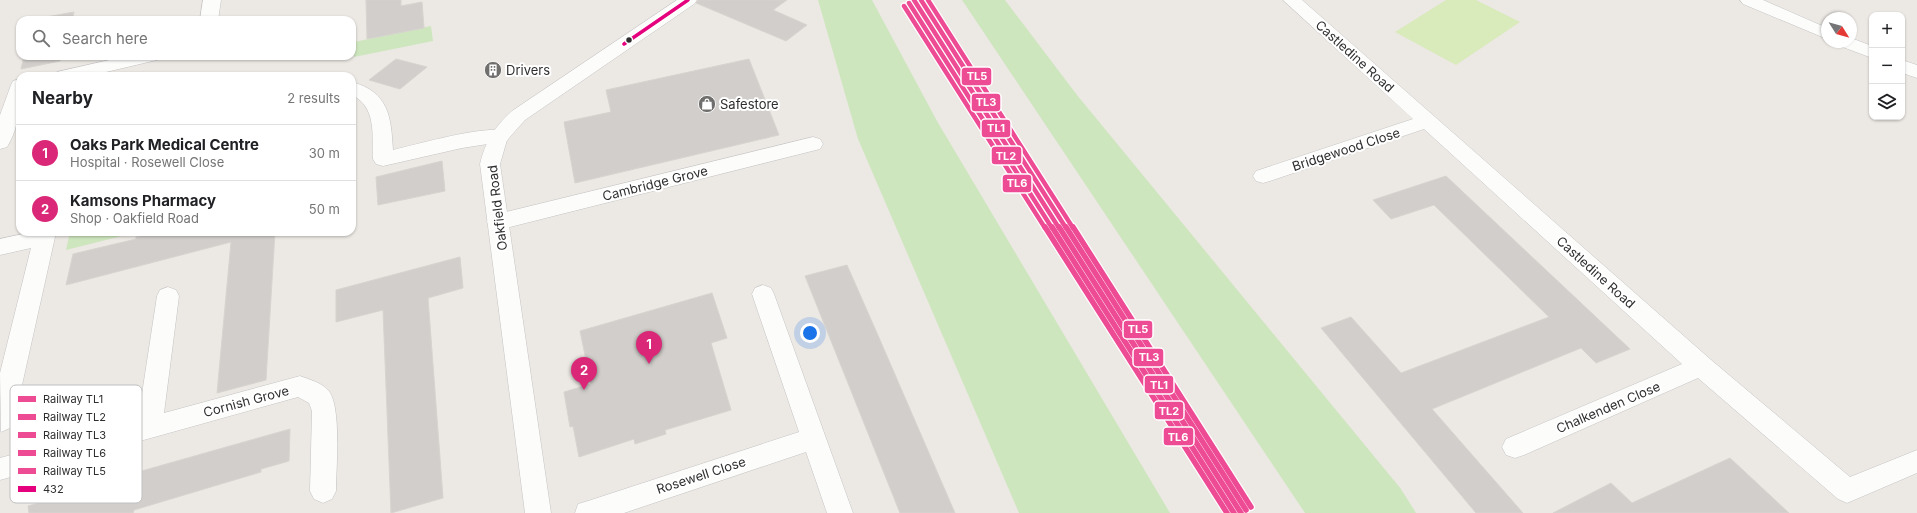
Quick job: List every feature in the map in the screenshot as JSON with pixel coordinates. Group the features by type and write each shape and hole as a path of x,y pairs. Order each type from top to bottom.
{"street":[{"path":"210,16 212,0"},
{"name":"Oakfield Road","path":"538,513 490,164 493,146 516,118 526,110 688,0"},
{"name":"Castledine Road","path":"1292,0 1701,366 1847,490 1917,461"},
{"path":"1749,0 1821,31"},
{"path":"1857,47 1869,52"},
{"path":"81,72 134,60"},
{"path":"1905,67 1917,72"},
{"path":"0,89 16,86"},
{"path":"356,90 374,102 381,114 383,159 462,141 500,136"},
{"path":"0,142 16,95"},
{"name":"Bridgewood Close","path":"1263,176 1428,121"},
{"name":"Cambridge Grove","path":"498,222 813,144"},
{"path":"0,247 44,237 1,420"},
{"path":"763,294 840,513"},
{"path":"149,428 168,296"},
{"name":"Chalkenden Close","path":"1515,447 1701,366"},
{"name":"Cornish Grove","path":"142,430 300,386 319,396 324,411 323,491"},
{"name":"Rosewell Close","path":"588,513 814,438"},
{"name":"Cornish Grove","path":"0,469 10,466"}],"green space":[{"path":"818,0 872,0 937,121 1170,513 1019,513 858,139"},
{"path":"962,0 1005,0 1077,95 1401,489 1416,513 1305,513"},
{"path":"1446,0 1476,0 1520,22 1456,65 1395,32"},
{"path":"431,26 433,41 356,57 356,42"},
{"path":"69,236 122,236 66,250"}],"building":[{"path":"366,0 401,0 401,6 422,2 424,28 367,39"},
{"path":"698,0 787,0 773,10 807,25 786,41 696,3"},
{"path":"74,12 73,16 52,16"},
{"path":"396,59 427,67 400,89 369,80"},
{"path":"749,59 779,135 575,183 564,122 611,112 606,90"},
{"path":"23,60 60,60 60,61 21,69"},
{"path":"442,161 445,191 378,205 376,177"},
{"path":"1446,176 1630,349 1596,363 1581,348 1432,409 1523,513 1476,513 1321,328 1351,317 1401,373 1549,317 1434,205 1391,219 1373,200"},
{"path":"275,236 266,380 217,393 231,242 66,285 73,254 136,239 136,237"},
{"path":"460,257 463,288 428,298 443,498 391,513 383,310 336,322 336,290"},
{"path":"847,265 955,513 900,513 805,276"},
{"path":"712,293 727,338 711,343 731,410 665,430 666,434 635,444 634,439 579,457 573,426 570,427 564,392 591,384 580,331"},
{"path":"290,429 289,461 261,469 261,472 134,510 133,513 29,513 28,506 39,503 142,503 142,471"},
{"path":"1730,458 1789,513 1553,513 1611,483 1632,503"}],"rail line":[{"name":"TL1","path":"914,0 1241,513"},
{"name":"TL3","path":"921,0 1246,510"},
{"name":"TL5","path":"928,0 1251,507"},
{"name":"TL2","path":"909,3 1234,513"},
{"name":"TL6","path":"904,6 1227,513"}],"transit line":[{"name":"432","path":"624,44 688,0"}],"place":[{"name":"Drivers","path":"493,70"},
{"name":"Safestore","path":"707,104"},
{"name":"Oaks Park Medical Centre","path":"649,364"},
{"name":"Kamsons Pharmacy","path":"584,390"}]}
